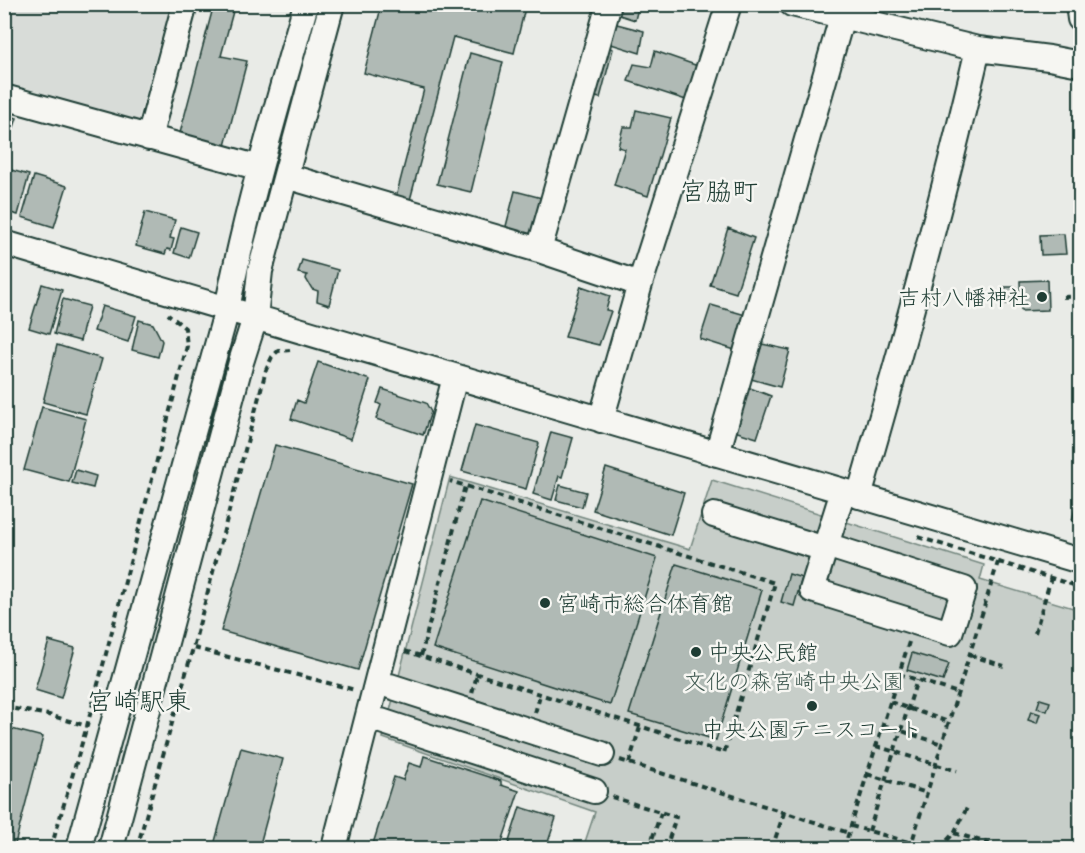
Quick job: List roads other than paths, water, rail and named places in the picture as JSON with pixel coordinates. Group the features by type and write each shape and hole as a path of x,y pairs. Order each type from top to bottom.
{"street":[{"path":"149,138 185,4"},
{"path":"79,849 226,309 260,168 306,4"},
{"path":"111,849 241,362 255,318 260,272 332,4"},
{"path":"539,250 609,4"},
{"path":"601,420 640,284 729,4"},
{"path":"792,4 857,14 978,49 1080,64"},
{"path":"1078,4 1080,19"},
{"path":"717,454 857,14"},
{"path":"714,515 826,547 964,589 950,633 812,590 826,547 851,493 904,342 953,156 978,49"},
{"path":"4,97 260,168"},
{"path":"286,176 539,250 640,284"},
{"path":"4,243 1080,561"},
{"path":"334,849 455,377"},
{"path":"390,686 602,754"},
{"path":"381,721 594,791"}],"place":[{"name":"吉村八幡神社","path":"1042,297"},
{"name":"宮崎市総合体育館","path":"545,603"},
{"name":"中央公民館","path":"696,652"},
{"name":"中央公園テニスコート","path":"812,706"}],"district":[{"name":"宮脇町","path":"719,191"},
{"name":"宮崎駅東","path":"139,701"}],"park label":[{"name":"文化の森宮崎中央公園","path":"794,681"}]}
